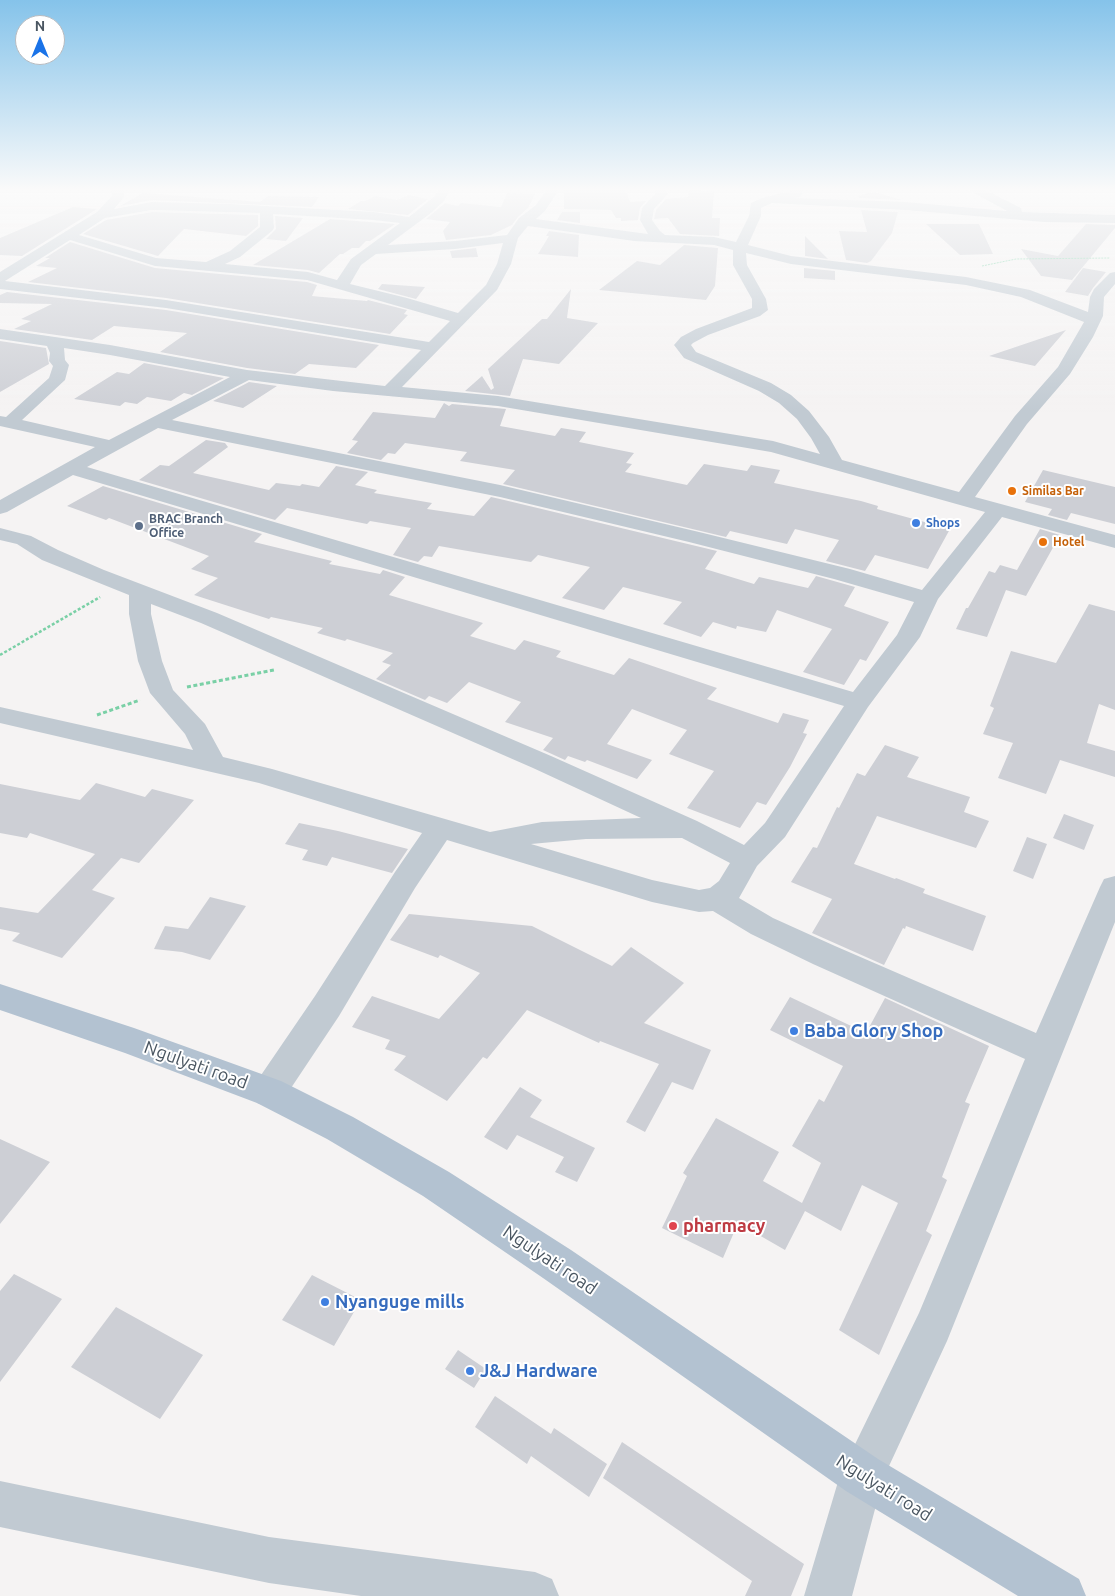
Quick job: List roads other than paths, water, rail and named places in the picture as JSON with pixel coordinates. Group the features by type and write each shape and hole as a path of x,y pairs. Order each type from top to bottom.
{"main road":[{"name":"Ngulyati road","path":"0,997 134,1042 269,1092 340,1128 436,1184 557,1264 862,1475 1062,1596"}],"street":[{"path":"0,278 25,262"},
{"path":"160,262 308,276 461,319"},
{"path":"208,267 217,262"},
{"path":"341,286 356,262"},
{"path":"389,390 492,286 504,262"},
{"path":"740,262 759,299 760,310 702,332 682,345 690,355 765,387 785,399 803,415 820,437 835,464"},
{"path":"807,262 966,281 1025,293 1099,318"},
{"path":"964,499 1021,420 1064,370 1099,318 1097,297 1101,289 1115,276"},
{"path":"0,285 166,304 432,347"},
{"path":"0,334 161,358 247,375 498,401 774,448 1115,542"},
{"path":"6,423 57,380 61,365 57,361 58,353 54,342"},
{"path":"0,508 25,492 72,469 155,422 247,375"},
{"path":"155,422 518,496 754,551 928,599"},
{"path":"6,423 76,436 111,446"},
{"path":"72,469 859,702"},
{"path":"0,715 262,775 652,891 699,901 717,899 730,889 748,860 775,830 859,702 908,637 928,599 968,544 997,510"},
{"path":"0,534 24,540 50,555 209,618 542,762 687,828 748,860"},
{"path":"131,588 140,614 150,661 162,693 196,730 213,763"},
{"path":"269,1092 327,1006 405,880 441,828"},
{"path":"490,842 542,832 586,829 687,828"},
{"path":"828,1596 862,1475 933,1327 1115,886"},
{"path":"717,899 762,926 824,955 1045,1052"},
{"path":"0,1504 269,1560 535,1596"}],"place":[{"name":"Similas Bar","path":"1012,491"},
{"name":"Shops","path":"916,523"},
{"name":"BRAC Branch Office","path":"139,526"},
{"name":"Hotel","path":"1043,542"},
{"name":"Baba Glory Shop","path":"794,1031"},
{"name":"pharmacy","path":"673,1226"},
{"name":"Nyanguge mills","path":"325,1302"},
{"name":"J&J Hardware","path":"470,1371"}]}
